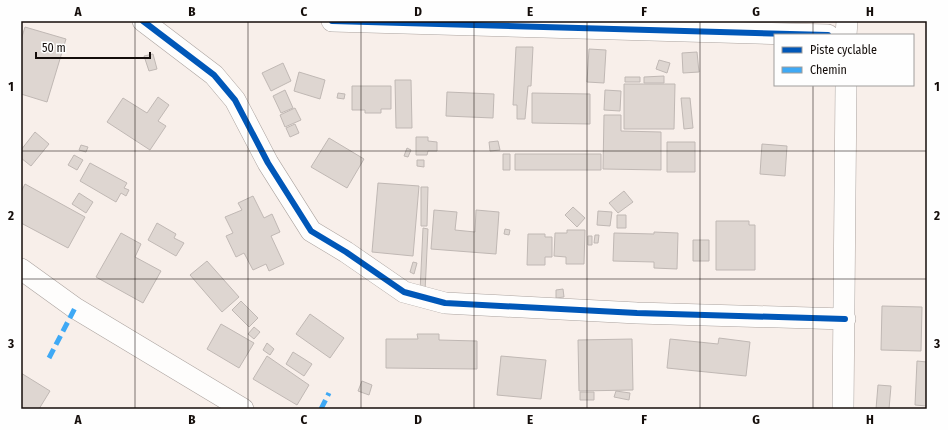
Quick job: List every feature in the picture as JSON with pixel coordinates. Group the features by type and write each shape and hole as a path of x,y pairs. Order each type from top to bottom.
{"street":[{"path":"143,21 214,74 235,100 268,163 311,231 346,252 404,292 445,303 637,313 846,319"},
{"path":"332,21 793,34"},
{"path":"846,34 848,21"},
{"path":"843,409 846,319 846,86"},
{"path":"21,269 75,308 243,409"}],"building":[{"path":"25,27 66,39 47,102 21,94 21,40"},
{"path":"516,47 533,47 531,86 528,86 525,119 517,119 517,105 513,105"},
{"path":"589,49 606,50 604,83 587,82"},
{"path":"697,52 699,72 683,73 682,53"},
{"path":"153,54 157,69 149,71 144,56"},
{"path":"659,60 670,63 667,73 656,69"},
{"path":"283,63 291,81 271,91 262,73"},
{"path":"299,72 325,80 320,99 294,91"},
{"path":"664,76 664,83 644,83 644,77"},
{"path":"625,77 640,77 640,82 625,82"},
{"path":"395,80 411,80 412,128 396,128"},
{"path":"624,84 675,84 674,129 624,129"},
{"path":"352,86 391,86 391,109 381,109 381,113 365,113 365,110 352,110"},
{"path":"285,90 293,108 281,113 273,96"},
{"path":"605,90 621,91 620,111 604,110"},
{"path":"447,92 494,94 493,118 446,116"},
{"path":"338,93 345,94 344,99 337,98"},
{"path":"532,93 590,94 590,124 532,123"},
{"path":"158,97 169,105 158,121 166,126 150,150 107,122 123,98 147,113"},
{"path":"681,98 690,98 693,128 684,129"},
{"path":"295,108 301,120 285,127 280,115"},
{"path":"604,115 621,115 621,131 661,132 661,170 603,169"},
{"path":"295,124 299,133 290,137 286,128"},
{"path":"35,132 49,144 31,166 21,158 21,150"},
{"path":"416,137 428,137 428,141 437,142 437,151 428,151 427,155 416,155"},
{"path":"329,138 364,159 347,188 311,167"},
{"path":"498,141 500,150 490,151 489,142"},
{"path":"667,142 695,142 695,172 667,172"},
{"path":"762,144 787,146 785,176 760,174"},
{"path":"81,145 88,147 86,152 79,150"},
{"path":"407,148 411,150 408,157 404,156"},
{"path":"503,154 510,154 510,170 503,170"},
{"path":"515,154 601,154 601,170 515,170"},
{"path":"74,155 83,160 77,170 68,165"},
{"path":"417,160 424,160 424,167 417,166"},
{"path":"90,163 127,183 124,188 129,190 126,196 121,193 116,202 80,181"},
{"path":"378,183 419,186 413,256 372,252"},
{"path":"25,184 85,217 68,248 21,223 21,192"},
{"path":"421,187 428,187 427,226 421,226"},
{"path":"624,191 633,202 618,213 609,203"},
{"path":"79,193 93,202 86,213 72,204"},
{"path":"253,196 264,218 272,214 280,232 271,236 284,264 269,271 266,264 253,270 244,253 236,257 226,236 233,233 225,217 242,210 238,203"},
{"path":"573,207 585,218 577,227 565,215"},
{"path":"434,210 457,212 455,230 475,232 476,210 499,212 496,254 431,249"},
{"path":"598,211 612,212 610,226 597,225"},
{"path":"617,215 626,215 626,228 617,228"},
{"path":"716,221 749,221 749,225 755,225 755,270 716,270"},
{"path":"157,223 176,234 174,238 184,243 176,256 148,240"},
{"path":"423,228 428,229 425,292 420,292"},
{"path":"505,229 510,230 509,235 504,234"},
{"path":"567,230 585,230 584,264 566,264 566,257 554,256 555,233 567,233"},
{"path":"654,232 678,233 677,269 654,268 654,262 613,261 614,233 654,234"},
{"path":"121,233 141,244 135,257 161,271 143,303 96,277"},
{"path":"528,234 545,234 545,237 552,237 552,257 545,257 545,265 527,265"},
{"path":"595,235 599,235 598,243 594,243"},
{"path":"588,236 592,236 592,245 588,245"},
{"path":"693,240 709,240 709,261 693,261"},
{"path":"207,261 239,297 222,312 190,275"},
{"path":"413,262 417,263 414,274 410,272"},
{"path":"563,289 564,297 556,298 556,290"},
{"path":"241,301 258,318 249,327 232,310"},
{"path":"882,306 922,307 921,351 881,350"},
{"path":"310,314 344,338 330,358 296,334"},
{"path":"221,324 254,343 239,368 207,349"},
{"path":"254,327 260,332 254,339 248,334"},
{"path":"417,334 439,334 439,340 477,341 477,369 386,368 386,339 418,339"},
{"path":"719,338 750,342 746,376 667,368 670,339 718,344"},
{"path":"632,339 633,390 579,391 578,340"},
{"path":"267,343 274,349 270,355 263,350"},
{"path":"293,352 312,364 304,376 286,364"},
{"path":"267,356 309,385 297,405 253,379"},
{"path":"501,356 546,360 541,399 497,395"},
{"path":"917,361 927,362 927,406 915,405"},
{"path":"21,373 50,391 39,409 21,409"},
{"path":"362,381 372,385 369,395 358,391"},
{"path":"878,385 891,386 889,409 876,409"},
{"path":"616,391 630,393 629,400 614,397"},
{"path":"580,392 594,392 594,400 580,400"}],"marked path":[{"path":"49,358 75,308"},
{"path":"321,409 329,393"}],"cycle path":[{"path":"143,21 214,75 235,100 268,163 311,231 346,252 404,292 445,303 637,313 845,319"},
{"path":"332,21 793,34"}]}
